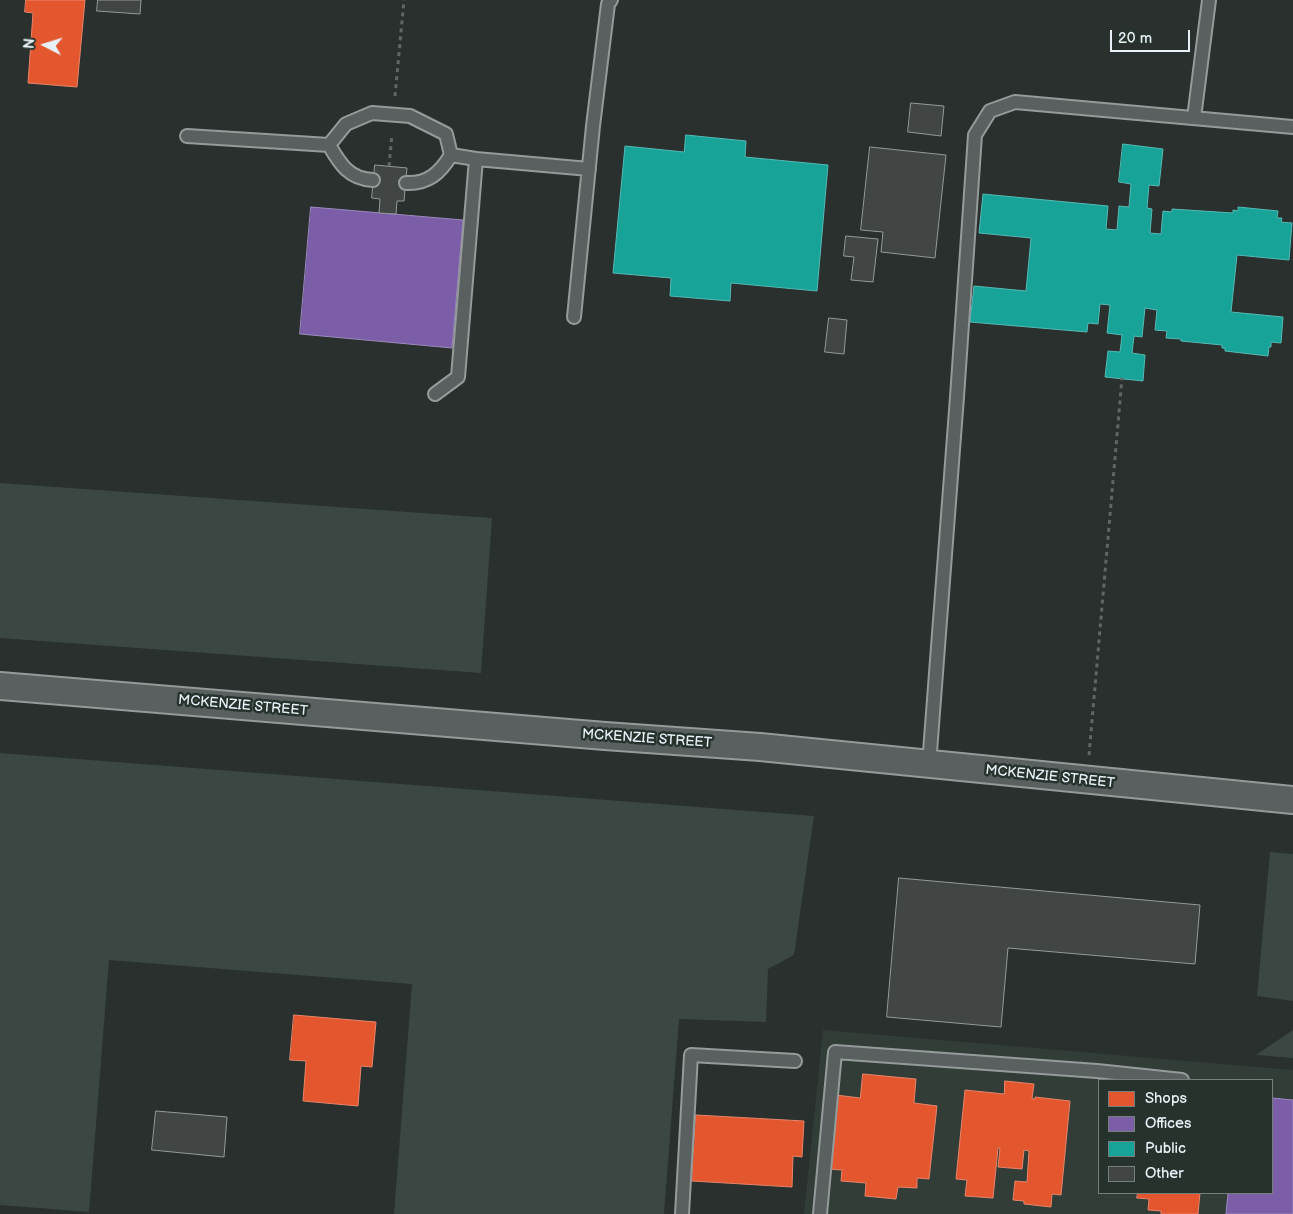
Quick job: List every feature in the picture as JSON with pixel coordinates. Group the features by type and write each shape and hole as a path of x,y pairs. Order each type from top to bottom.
{"street":[{"name":"MCKENZIE STREET","path":"0,686 604,736 760,747 1293,800"}],"lane":[{"path":"574,317 608,4 611,0"},
{"path":"1194,118 1209,0"},
{"path":"929,765 975,135 990,111 1015,102 1293,127"},
{"path":"329,145 346,124 372,113 410,116 446,134 451,155 441,171 428,179 412,183 406,182"},
{"path":"187,136 329,145"},
{"path":"329,145 338,161 347,171 365,179 373,180"},
{"path":"451,155 476,160 589,168"},
{"path":"435,394 458,377 476,160"},
{"path":"820,1214 836,1052 1097,1070 1174,1079"},
{"path":"682,1214 691,1055 795,1061"}],"path":[{"path":"389,166 404,0"},
{"path":"1087,780 1122,378"}],"shaded area":[{"path":"0,483 492,518 481,673 0,638"},
{"path":"0,753 814,816 794,955 768,969 766,1022 679,1019 664,1214 394,1214 412,984 109,960 89,1212 0,1205"},
{"path":"1270,852 1293,854 1293,1001 1257,996"},
{"path":"823,1030 1293,1070 1293,1214 804,1214"},
{"path":"1293,1030 1293,1058 1256,1055"}],"building: Shops":[{"path":"26,0 85,0 77,87 28,83 33,13 25,12"},
{"path":"294,1015 376,1022 372,1067 361,1066 358,1106 303,1101 306,1061 290,1060"},
{"path":"863,1074 916,1079 914,1103 937,1106 929,1179 917,1178 917,1188 898,1187 896,1199 865,1196 866,1183 841,1181 842,1170 828,1169 836,1095 860,1098"},
{"path":"1005,1081 1034,1084 1032,1099 1035,1099 1035,1097 1070,1101 1061,1195 1052,1194 1051,1207 1024,1204 1024,1201 1013,1200 1015,1181 1027,1182 1029,1151 1024,1150 1022,1169 998,1167 1000,1148 998,1148 993,1198 965,1196 967,1180 956,1179 965,1090 1004,1094"},
{"path":"696,1115 804,1121 802,1157 793,1156 792,1187 692,1181"},
{"path":"1138,1194 1200,1194 1198,1214 1161,1214 1161,1211 1148,1210 1149,1199 1137,1198"}],"building: Offices":[{"path":"311,207 463,220 452,348 300,334"},
{"path":"1273,1098 1293,1100 1293,1214 1226,1214 1228,1194 1273,1194"}],"building: Public":[{"path":"686,135 746,141 745,157 828,165 817,291 731,283 730,301 670,296 671,278 613,273 625,146 684,152"},
{"path":"1123,144 1163,149 1159,186 1149,185 1147,208 1152,209 1150,233 1161,234 1163,211 1172,212 1172,209 1233,213 1233,210 1238,211 1238,207 1278,211 1277,218 1282,218 1281,222 1292,223 1289,260 1237,255 1231,312 1283,317 1281,343 1271,342 1268,356 1225,351 1222,345 1166,338 1167,331 1155,330 1157,310 1145,308 1142,337 1134,336 1132,353 1145,355 1143,381 1105,377 1108,351 1120,352 1122,335 1107,333 1110,305 1100,304 1098,324 1088,323 1087,332 970,322 974,286 1026,291 1031,238 979,233 983,194 1108,206 1106,229 1117,230 1119,206 1129,207 1131,184 1119,182"}],"building: Other":[{"path":"98,0 141,0 140,14 97,11"},
{"path":"911,103 944,106 941,136 908,132"},
{"path":"870,147 946,155 935,258 881,252 883,232 861,230"},
{"path":"375,165 407,168 404,201 397,201 396,214 379,213 380,199 372,198"},
{"path":"846,236 878,239 873,282 851,280 854,257 844,256"},
{"path":"829,318 847,320 844,354 825,352"},
{"path":"899,878 1200,905 1195,964 1008,948 1001,1027 887,1017"},
{"path":"156,1111 227,1117 224,1157 152,1150"}]}
